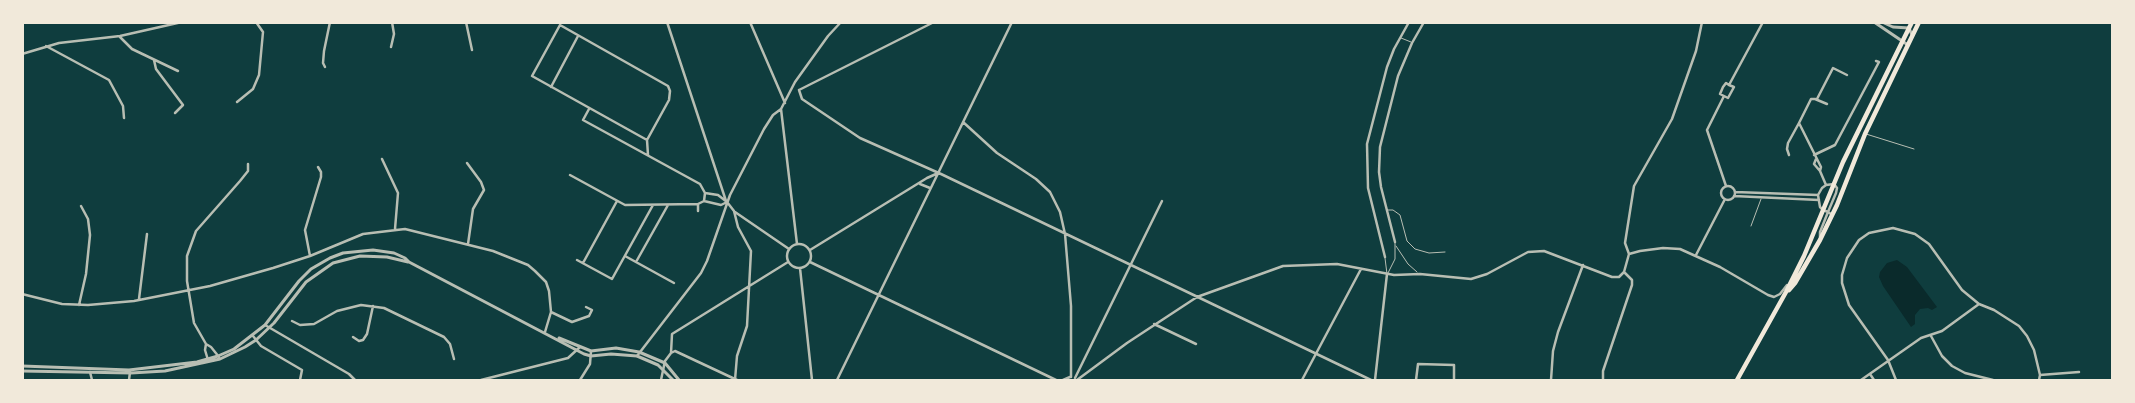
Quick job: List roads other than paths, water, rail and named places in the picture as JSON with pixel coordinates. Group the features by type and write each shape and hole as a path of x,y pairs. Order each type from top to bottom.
{"main road":[{"path":"1736,380 1786,292 1828,212 1919,22"},
{"path":"1786,292 1795,284 1820,240 1834,184 1909,24"}],"street":[{"path":"22,54 46,46 120,36 182,22"},
{"path":"237,102 253,89 260,75 263,32 256,22"},
{"path":"325,67 323,61 330,22"},
{"path":"391,47 394,34 392,22"},
{"path":"466,22 472,50"},
{"path":"667,22 727,202"},
{"path":"750,22 785,102"},
{"path":"637,356 701,273 707,261 727,202 764,129 773,115 781,109 828,36 841,22"},
{"path":"793,88 799,90 934,22"},
{"path":"837,380 1012,22"},
{"path":"1385,257 1368,188 1367,153 1387,67 1409,22"},
{"path":"1395,242 1386,210 1379,172 1380,147 1398,76 1412,43 1424,22"},
{"path":"1063,380 1075,379 1154,324 1197,297 1283,266 1337,264 1388,274 1420,274 1465,279 1477,278 1528,252 1544,251 1616,278 1619,277 1624,272 1629,254 1625,243 1634,186 1672,119 1696,51 1702,22"},
{"path":"1729,85 1763,22"},
{"path":"1874,22 1902,42 1908,44"},
{"path":"1882,22 1888,26 1899,27 1909,24 1912,36"},
{"path":"647,140 532,76 560,26 664,83 670,91 669,100 647,140 648,155"},
{"path":"120,36 126,44 178,71"},
{"path":"551,87 578,36"},
{"path":"46,46 109,80 123,106 124,118"},
{"path":"154,59 156,69 183,105 175,113"},
{"path":"1814,154 1835,145 1879,62 1876,61"},
{"path":"1817,99 1833,68 1847,75"},
{"path":"1726,83 1729,85 1734,87 1728,98 1720,94 1726,83"},
{"path":"799,90 802,99 860,138 1373,380 1388,274"},
{"path":"1724,96 1706,130 1726,186"},
{"path":"1789,156 1788,143 1808,102 1817,99 1827,104"},
{"path":"589,108 583,120 691,178 700,184 706,193 718,195 734,211 788,249"},
{"path":"781,109 797,244"},
{"path":"963,122 997,153 1036,179 1050,192 1060,212 1065,234 1075,379"},
{"path":"1799,123 1820,167 1826,185"},
{"path":"382,159 398,193 395,230"},
{"path":"467,163 481,182 484,190 473,208 468,244"},
{"path":"219,357 206,344 194,323 188,290 187,263 193,238 198,228 216,211 248,171 248,164"},
{"path":"310,256 305,230 321,176 318,167"},
{"path":"810,250 927,178 938,174"},
{"path":"570,175 625,205 698,204 704,201 721,205 727,202"},
{"path":"919,184 930,188"},
{"path":"1818,196 1826,185 1834,184"},
{"path":"1725,199 1730,199 1734,194 1733,188 1726,186"},
{"path":"1725,199 1721,193 1726,186"},
{"path":"704,201 706,193"},
{"path":"1734,194 1818,196"},
{"path":"1761,195 1819,200"},
{"path":"1818,196 1820,206 1828,212"},
{"path":"1696,255 1725,199"},
{"path":"583,264 617,201"},
{"path":"1075,379 1162,201"},
{"path":"698,204 698,211"},
{"path":"577,260 612,279 653,205"},
{"path":"636,262 668,205"},
{"path":"79,305 86,274 90,235 88,219 81,206"},
{"path":"671,352 675,352 736,380 737,356 747,326 751,251 738,227 734,211"},
{"path":"1896,380 1888,360 1849,305 1842,283 1846,258 1859,240 1869,233 1893,228 1915,234 1929,244 1954,281 1978,304 1994,310 2018,326 2027,336 2034,350 2040,375 2039,380"},
{"path":"22,294 62,304 79,305 134,301 210,286 310,256 350,238 375,231 416,230 493,251 528,266 535,271 546,282 550,312 545,332"},
{"path":"139,299 147,234"},
{"path":"797,244 806,246 810,250 810,262 800,268 792,266 788,262 788,249 797,244"},
{"path":"1629,254 1663,248 1680,250 1696,255 1774,297 1780,294 1792,280"},
{"path":"219,357 253,336 265,325 305,274 330,258 353,251 373,250 394,253 545,332 576,351 591,356 611,354 637,356 651,361 673,380"},
{"path":"22,371 165,370 219,357 245,347 256,340 269,328 306,282 333,263 360,256 387,257 409,262"},
{"path":"625,256 674,283"},
{"path":"661,380 665,363 671,352 672,334 788,262"},
{"path":"810,262 1056,380"},
{"path":"1552,380 1553,351 1558,332 1583,266"},
{"path":"800,268 812,380"},
{"path":"1302,380 1361,268"},
{"path":"1603,380 1603,371 1632,285 1632,280 1624,272"},
{"path":"1861,380 1922,338 1942,331 1978,304"},
{"path":"292,321 306,326 350,307 373,306 395,312 444,337 450,344 454,359"},
{"path":"353,337 359,341 363,340 367,334 373,306"},
{"path":"550,312 572,322 589,316 592,310 586,307"},
{"path":"1154,324 1196,344"},
{"path":"265,325 347,373 355,380"},
{"path":"253,336 261,346 302,370 300,380"},
{"path":"1931,336 1942,356 1952,366 1965,373 1993,380"},
{"path":"556,338 590,351 616,348 640,352 665,363 680,380"},
{"path":"206,344 205,350 208,360"},
{"path":"481,380 568,358 580,347"},
{"path":"580,380 590,364 590,351"},
{"path":"1416,380 1418,364 1454,365 1454,380"},
{"path":"22,366 90,371"},
{"path":"90,371 92,380"},
{"path":"129,380 130,371"},
{"path":"2040,375 2079,372"},
{"path":"1870,374 1874,380"}],"lane":[{"path":"1400,38 1412,43"},
{"path":"1865,134 1914,149"},
{"path":"1751,226 1761,195"},
{"path":"1386,210 1393,210 1400,215 1407,242 1415,250 1429,253 1445,252"},
{"path":"1388,274 1395,259 1395,242"},
{"path":"1396,246 1408,264 1420,274"},
{"path":"1385,257 1388,274"}],"water":[{"path":"1897,260 1907,267 1937,307 1932,310 1928,308 1920,309 1915,315 1915,324 1911,327 1879,277 1880,272 1887,263"}]}
